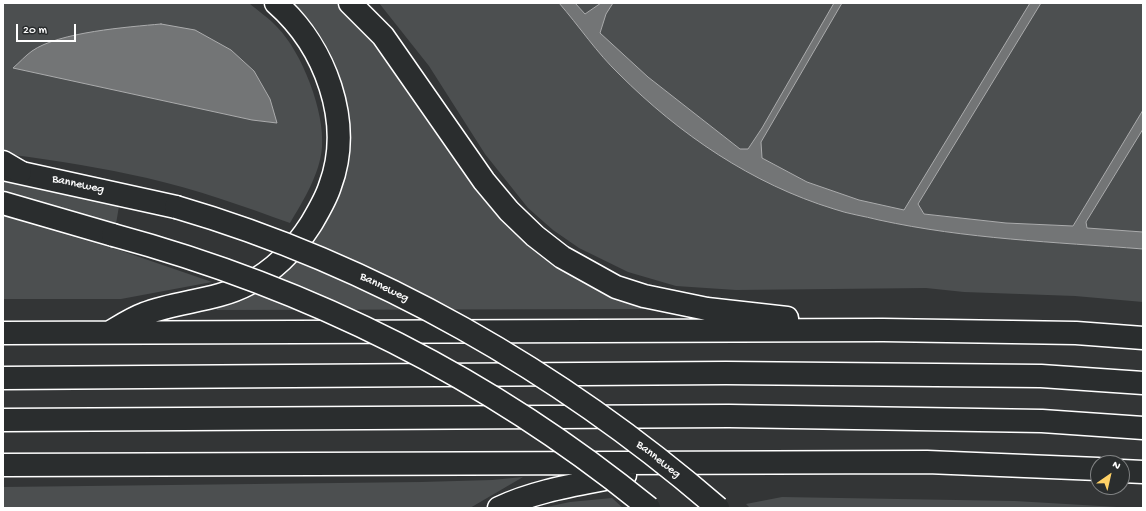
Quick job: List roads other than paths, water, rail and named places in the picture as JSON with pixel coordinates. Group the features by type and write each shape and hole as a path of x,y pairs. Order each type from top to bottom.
{"main road":[{"path":"111,332 143,314 194,302 248,284 274,268 290,252 319,211 330,187 336,168 338,148 337,116 331,85 306,36 289,15 276,3"},
{"path":"350,3 383,36 484,181 509,211 535,236 562,257 616,287 644,296 707,308 884,330"},
{"name":"Banneweg","path":"9,168 176,207 244,229 354,274 445,319 524,366 602,417 657,458 718,508"},
{"path":"3,203 229,271 301,299 399,344 504,404 569,448 649,508"},
{"path":"3,332 884,330 1076,333 1143,338"},
{"path":"3,378 734,373 1041,376 1143,383"},
{"path":"3,420 729,416 1042,422 1143,428"},
{"path":"500,508 524,497 546,491 687,462"},
{"path":"3,465 927,462 1090,469"},
{"path":"1130,471 1143,472"}]}
